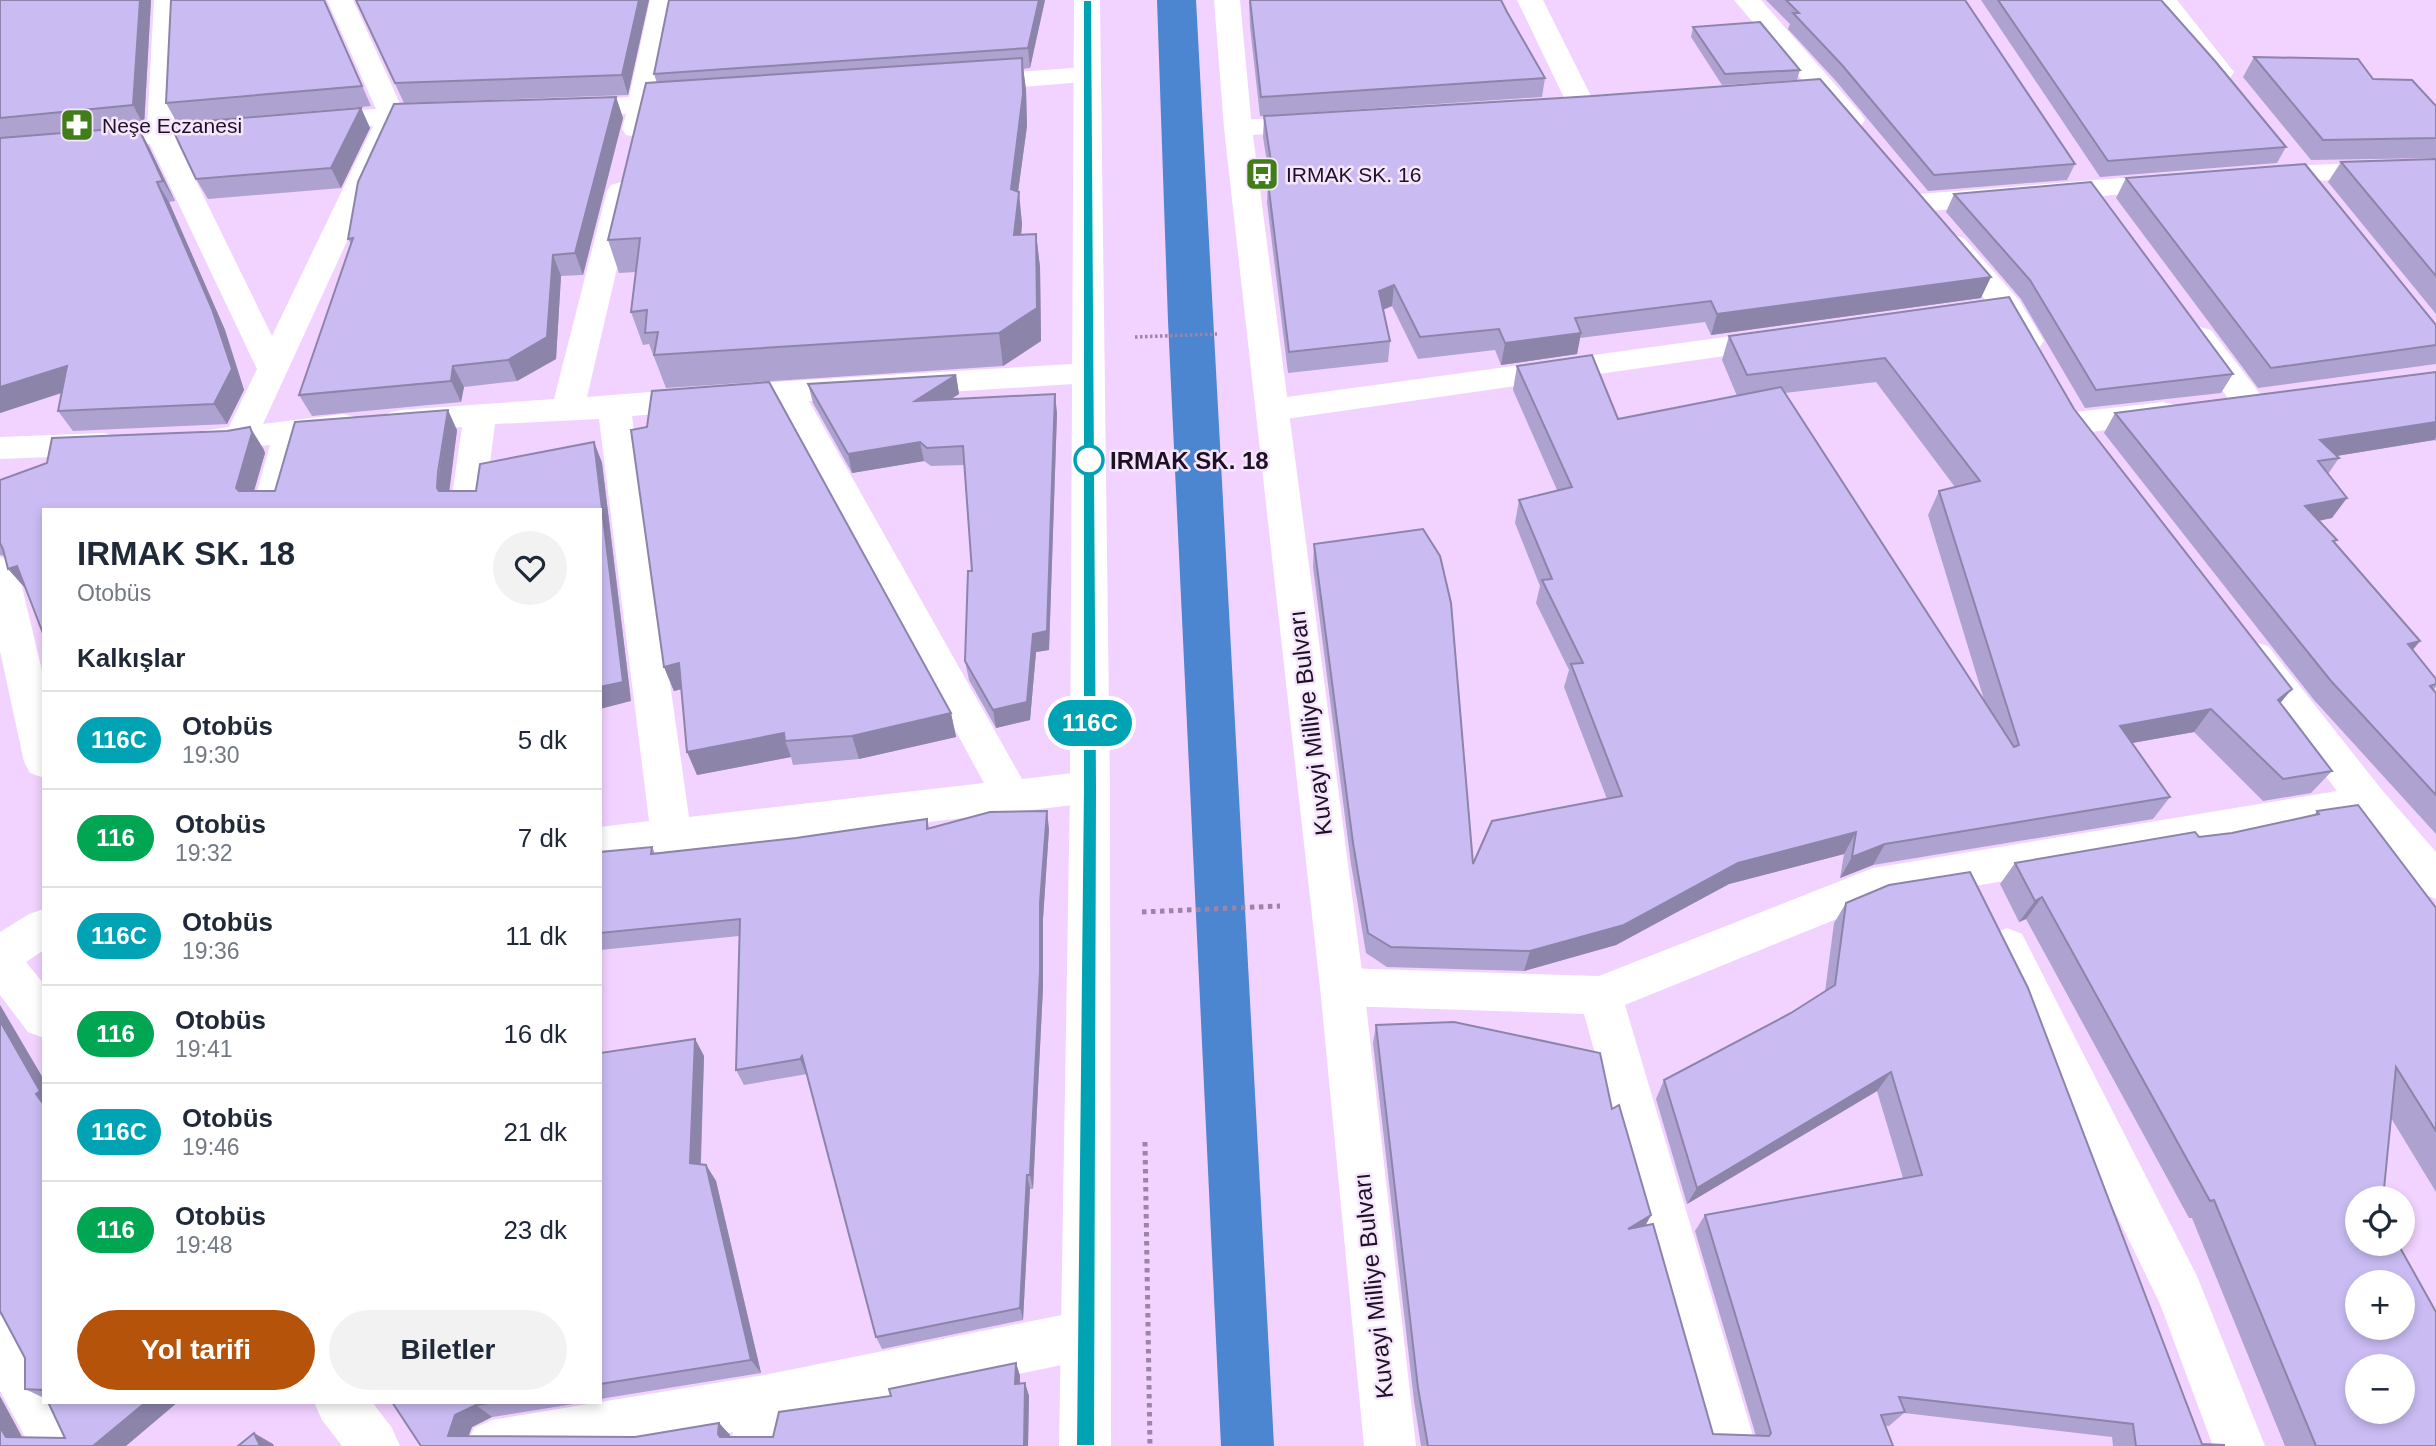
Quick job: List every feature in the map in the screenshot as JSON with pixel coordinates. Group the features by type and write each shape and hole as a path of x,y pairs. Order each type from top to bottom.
{"street":[{"path":"167,0 160,135 273,370"},
{"path":"240,439 392,115 340,0"},
{"path":"568,410 642,106 663,0"},
{"path":"1085,1446 1090,787 1087,0"},
{"name":"Kuvayi Milliye Bulvarı","path":"1227,0 1238,128 1342,987 1390,1446"},
{"path":"1530,0 1570,107 1609,104"},
{"path":"1746,0 1811,89 1868,141"},
{"path":"2164,0 2241,97"},
{"path":"948,85 1087,75"},
{"path":"544,109 725,100"},
{"path":"283,124 461,112"},
{"path":"1238,128 1346,122"},
{"path":"0,149 256,127"},
{"path":"2292,161 2326,203"},
{"path":"2042,365 2008,307 1911,193 2092,190 2217,179 2292,161 2436,168"},
{"path":"1968,313 2008,307"},
{"path":"2100,456 2068,412 2202,409 2262,401 2183,313"},
{"path":"1272,410 1804,336"},
{"path":"174,441 240,439 292,430 480,414 614,407 788,391 1089,373"},
{"path":"788,391 1010,794"},
{"path":"614,407 671,836"},
{"path":"467,508 480,414"},
{"path":"270,508 292,430"},
{"path":"0,448 134,443"},
{"path":"0,570 6,626 42,755"},
{"path":"2234,629 2368,802 2436,881"},
{"path":"602,844 1010,794 1090,787"},
{"path":"1342,987 1600,995 1873,886 2368,802"},
{"path":"1969,870 2180,1293 2239,1446"},
{"path":"0,955 42,928"},
{"path":"0,961 42,1015"},
{"path":"1600,995 1730,1446"},
{"path":"492,1446 760,1424 1086,1335"},
{"path":"2,1349 58,1446"},
{"path":"342,1404 374,1446"}],"path":[{"path":"1154,336 1207,334"},
{"path":"1165,911 1250,907"}],"water":[{"path":"1157,0 1196,0 1274,1446 1221,1446 1168,321"}],"building":[{"path":"0,0 140,0 133,105 0,118"},
{"path":"171,0 324,0 362,86 166,103"},
{"path":"356,0 639,0 622,75 395,83"},
{"path":"669,0 1039,0 1028,48 654,74"},
{"path":"1250,0 1501,0 1545,78 1261,97"},
{"path":"1786,0 1965,0 2075,164 1934,175 1842,65 1793,13 1799,13"},
{"path":"1998,0 2161,0 2286,147 2108,161"},
{"path":"1760,22 1800,70 1725,74 1693,27"},
{"path":"2254,57 2358,59 2373,79 2412,80 2436,106 2436,138 2323,140"},
{"path":"1022,58 1023,94 1011,189 1019,192 1014,235 1036,234 1037,308 999,333 654,355 658,332 645,333 647,310 631,312 640,238 608,240 646,83"},
{"path":"1820,79 1991,277 1717,314 1711,301 1575,318 1581,333 1505,343 1499,329 1420,337 1394,285 1379,291 1390,341 1289,352 1268,182 1274,181 1264,116"},
{"path":"616,97 575,253 553,255 547,337 508,360 453,366 451,381 299,395 353,238 348,239 358,182 394,104"},
{"path":"361,108 331,168 196,179 170,124"},
{"path":"138,127 163,181 157,182 212,309 232,369 214,404 58,411 67,366 0,387 0,138"},
{"path":"2436,159 2436,276 2341,162"},
{"path":"2305,164 2436,325 2436,345 2271,368 2126,178"},
{"path":"2091,182 2233,374 2096,390 2030,280 1954,194"},
{"path":"2009,297 2074,409 2292,689 2278,700 2332,771 2283,779 2211,709 2120,726 2170,797 1885,844 1852,857 1856,832 1738,863 1624,925 1530,951 1391,947 1368,933 1353,843 1314,544 1423,529 1440,556 1451,603 1473,864 1492,821 1622,796 1571,664 1583,663 1542,580 1552,579 1519,500 1572,487 1517,366 1592,355 1618,419 1781,387 2014,747 2019,745 1939,491 1980,481 1885,358 1747,375 1729,336"},
{"path":"2436,372 2436,422 2320,440 2339,458 2318,461 2347,498 2305,506 2337,540 2333,541 2420,641 2408,644 2436,679 2436,684 2430,686 2436,693 2436,795 2331,681 2115,413"},
{"path":"956,375 915,401 1055,394 1047,631 1033,634 1027,702 993,710 965,661 968,571 972,571 963,446 927,448 920,442 848,454 808,384"},
{"path":"769,382 951,713 852,736 785,741 784,733 687,752 679,663 664,667 631,430 647,427 652,391"},
{"path":"448,410 438,472 439,491 476,491 480,464 594,442 602,508 42,508 42,631 17,566 8,569 0,543 0,480 47,463 52,438 227,431 250,427 252,433 236,488 239,491 275,491 295,422"},
{"path":"602,508 623,682 602,687"},
{"path":"2358,805 2436,908 2436,1131 2396,1067 2384,1186 2345,1186 2345,1256 2405,1256 2413,1270 2345,1270 2345,1340 2415,1340 2415,1274 2436,1312 2436,1446 2316,1446 2214,1200 2210,1201 2042,897 2035,901 2015,863 2195,832 2199,837 2232,833 2319,814 2317,811"},
{"path":"1047,811 1040,903 1040,971 1030,1175 1027,1175 1020,1308 876,1337 802,1056 800,1059 736,1070 740,919 602,933 602,852 652,847 651,854 796,838 927,819 927,829 990,812"},
{"path":"1970,872 2028,988 2202,1444 2224,1446 2136,1446 2133,1424 1899,1397 1905,1412 1881,1415 1893,1446 1428,1446 1418,1388 1376,1025 1454,1022 1600,1053 1612,1109 1619,1105 1651,1215 1628,1229 1653,1224 1713,1434 1769,1436 1771,1433 1705,1215 1922,1175 1891,1072 1697,1188 1664,1080 1791,1013 1835,985 1846,903 1889,885"},
{"path":"0,1021 40,1091 36,1094 42,1102 42,1390 25,1389 25,1358 0,1311"},
{"path":"695,1039 690,1163 706,1165 751,1360 602,1384 602,1053"},
{"path":"1016,1363 1015,1384 1025,1383 1024,1446 421,1446 393,1404 482,1404 455,1415 448,1436 635,1437 719,1423 720,1437 773,1437 779,1412 891,1396 889,1389"},
{"path":"49,1404 144,1404 93,1446 0,1446 0,1427 6,1437 65,1438"},
{"path":"254,1433 260,1446 238,1446"}],"bus line":[{"name":"116C","path":"1085,1446 1090,787 1087,0"}],"place":[{"name":"Neşe Eczanesi","path":"77,125"},
{"name":"IRMAK SK. 16","path":"1262,174"},
{"name":"IRMAK SK. 18","path":"1089,460"}]}
